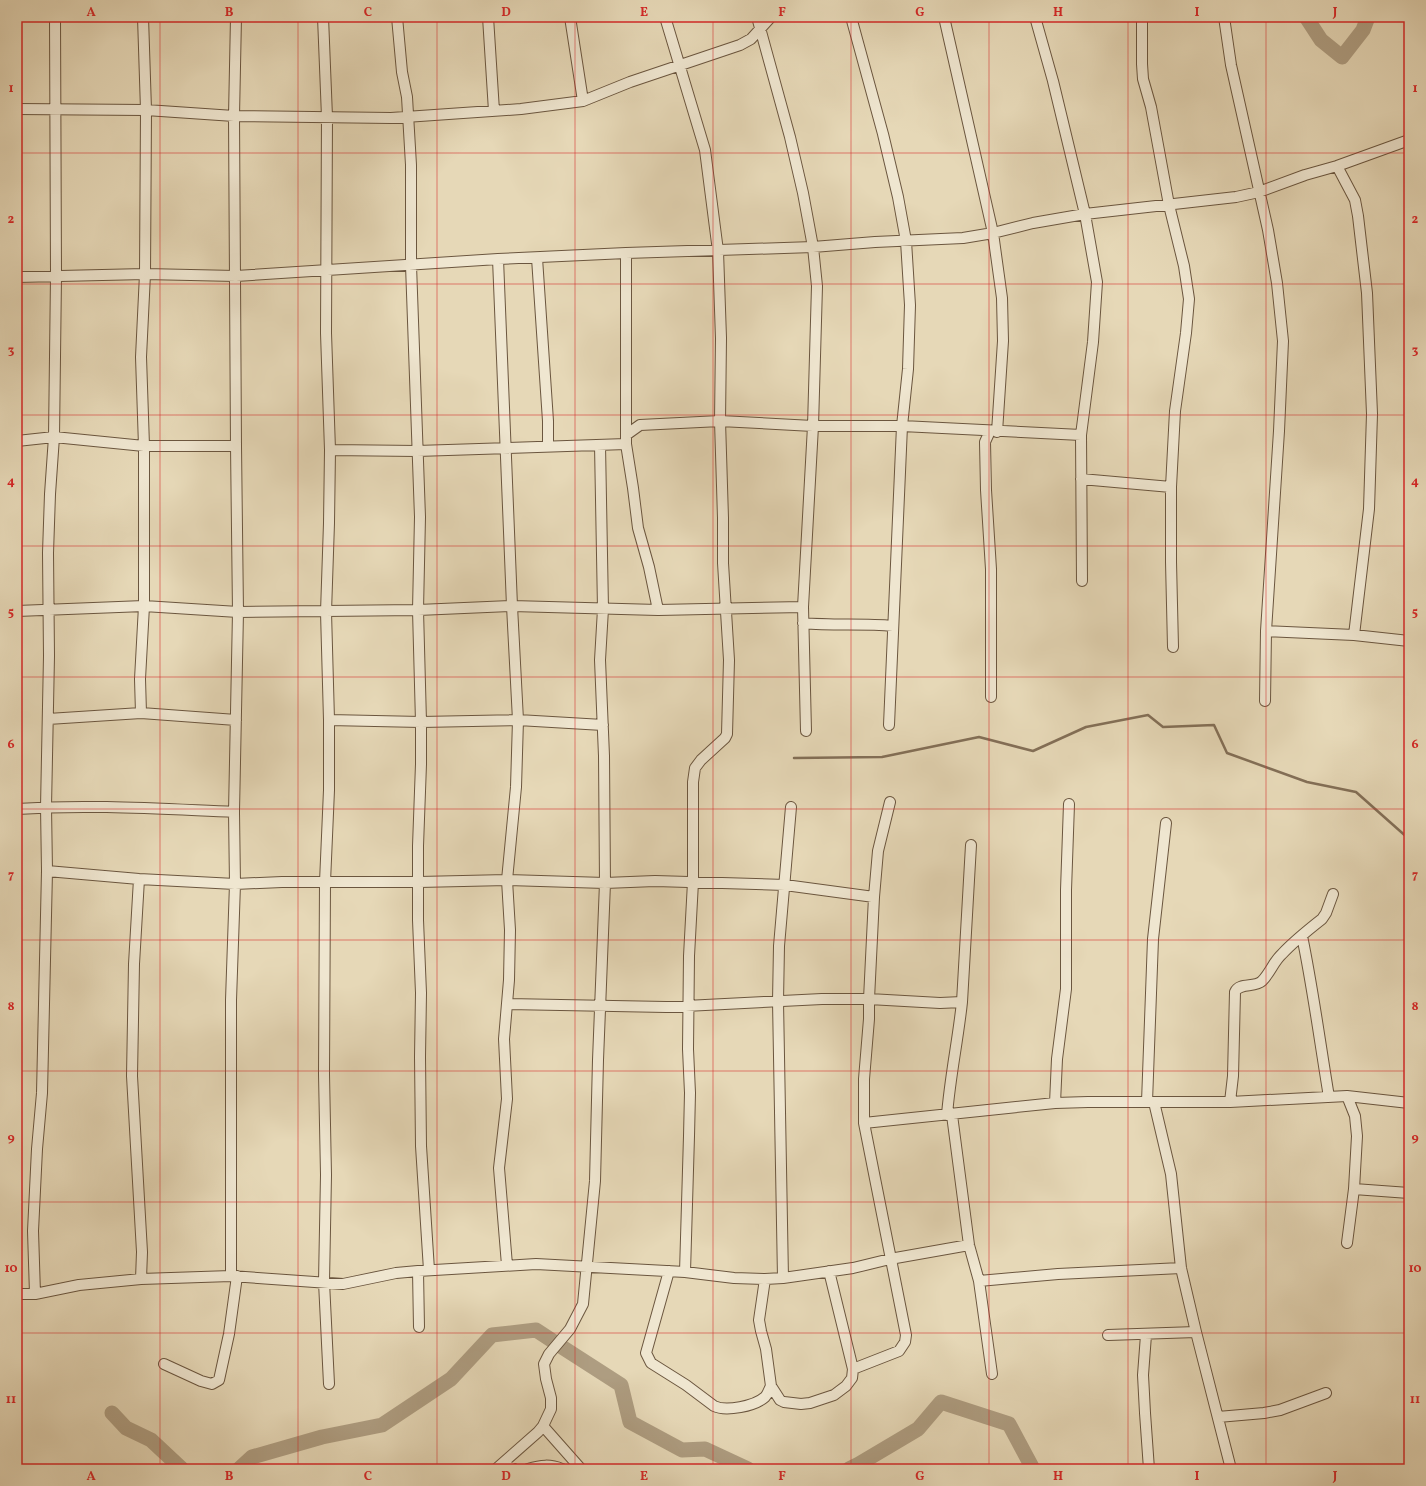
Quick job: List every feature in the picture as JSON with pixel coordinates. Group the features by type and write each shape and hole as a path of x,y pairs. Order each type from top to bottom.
{"street":[{"path":"35,1294 33,1230 37,1149 42,1093 47,871 46,807 50,501 54,437 56,276 55,17"},
{"path":"141,714 140,679 144,606 144,446 141,357 145,274 146,110 143,17"},
{"path":"164,1364 201,1382 212,1384 219,1380 229,1334 234,1276 231,1000 235,884 234,812 238,612 234,116 236,17"},
{"path":"323,17 327,117 326,332 330,450 326,612 329,790 325,882 324,1074 326,1175 324,1282 329,1384"},
{"path":"397,17 409,117 411,165 411,265 420,517 418,610 421,764 418,846 418,920 421,993 421,1146 429,1270"},
{"path":"488,17 494,111"},
{"path":"570,17 583,101"},
{"path":"666,17 704,150 718,251 721,338 720,422 723,563 729,660 727,734 725,738 701,760 695,768 693,782 693,882 689,1006 689,1136 685,1272"},
{"path":"757,17 790,137 803,193 813,247 817,286 813,426 803,607 806,731"},
{"path":"17,109 146,110 234,116 390,118 494,111 583,101 630,82 740,45 751,39 771,17"},
{"path":"851,17 883,134 906,241 910,305 908,369 902,426 888,725"},
{"path":"944,17 993,233 1002,298 1003,341 993,432 985,442"},
{"path":"1035,17 1053,81 1085,214 1097,282 1093,342 1081,435 1082,581"},
{"path":"1142,17 1143,79 1151,107 1169,205 1184,266 1189,299 1186,333 1175,411 1171,487 1173,647"},
{"path":"1224,17 1231,65 1268,230 1276,275 1283,341 1279,431 1266,631 1265,701"},
{"path":"17,277 145,274 236,276 498,259 813,247 875,242 963,238 993,233 1032,223 1085,214 1215,200 1259,192 1409,140"},
{"path":"1336,166 1355,200 1358,216 1367,293 1372,414 1369,509 1354,635"},
{"path":"626,253 626,439 634,488 638,528 650,567 658,610"},
{"path":"536,258 548,421 548,446"},
{"path":"498,259 518,720 516,787 507,880 510,930 504,1039 507,1099 499,1168 507,1265"},
{"path":"626,413 640,425 720,422 813,426 902,426 993,432 1081,435"},
{"path":"330,450 417,450 600,445 626,439 640,425"},
{"path":"977,431 985,442 991,569 991,698"},
{"path":"17,441 54,437 144,446 236,446"},
{"path":"499,1467 538,1432 543,1426 551,1409 551,1398 544,1364 549,1354 570,1328 583,1304 587,1266 595,1181 605,883 603,725 600,660 604,609 600,445"},
{"path":"1082,479 1171,487"},
{"path":"17,611 144,606 238,612 418,610 512,606 658,610 803,607"},
{"path":"803,623 835,625 876,624 893,626"},
{"path":"1266,631 1354,635 1409,641"},
{"path":"48,719 141,714 236,720"},
{"path":"329,720 421,722 518,720 603,725"},
{"path":"853,1369 899,1351 905,1342 906,1335 864,1124 864,1079 869,1019 874,897 878,851 890,802"},
{"path":"1055,1103 1057,1059 1066,989 1066,890 1069,804"},
{"path":"17,809 46,807 122,807 234,812"},
{"path":"783,1278 778,1001 779,946 791,807"},
{"path":"1166,823 1153,939 1150,1102 1171,1174 1181,1268 1196,1332 1232,1469"},
{"path":"971,845 962,1002 950,1115 969,1245 979,1281 992,1374"},
{"path":"47,871 139,879 235,884 507,880 605,883 655,881 693,882 785,885 874,897"},
{"path":"139,879 134,964 132,1076 142,1252 141,1279"},
{"path":"1230,1102 1233,1076 1236,989 1258,984 1262,981 1281,954 1322,919 1326,913 1333,894"},
{"path":"1302,936 1311,978 1314,1008 1329,1097"},
{"path":"507,1004 666,1007 822,999 869,999 940,1003 962,1002"},
{"path":"864,1124 1055,1103 1230,1102 1347,1096 1409,1103"},
{"path":"1347,1096 1355,1116 1357,1136 1354,1189 1347,1244"},
{"path":"1354,1189 1409,1193"},
{"path":"17,1294 35,1294 79,1285 141,1279 234,1276 343,1284 396,1273 536,1264 685,1272 734,1278 765,1279 783,1278 853,1268 890,1259 969,1245"},
{"path":"979,1281 1058,1274 1181,1268"},
{"path":"418,1271 419,1326"},
{"path":"669,1271 646,1353 651,1363 674,1377 714,1406 721,1409 753,1403 766,1396 771,1386"},
{"path":"765,1279 759,1320 766,1349 771,1386 778,1397 784,1402 801,1404 810,1403 834,1395 840,1391 852,1378 853,1369 829,1271"},
{"path":"1108,1335 1146,1335 1196,1332"},
{"path":"1146,1335 1143,1375 1149,1469"},
{"path":"1218,1417 1280,1410 1326,1393"},
{"path":"543,1426 581,1469"},
{"path":"528,1469 545,1465 553,1465 562,1469"},
{"path":"499,1467 514,1469"}],"waterway":[{"path":"1306,17 1321,40 1342,57 1363,30 1368,17"},
{"path":"794,758 882,757 979,737 1033,751 1086,727 1148,715 1163,727 1214,725 1227,753 1307,782 1356,792 1409,839"},
{"path":"239,1469 252,1457 322,1437 382,1425 451,1379 492,1335 536,1330 621,1385 630,1422 682,1450 705,1449 748,1469"},
{"path":"849,1469 918,1429 941,1402 1009,1424 1032,1467 1031,1469"},
{"path":"112,1413 126,1428 151,1440 182,1469"}]}
